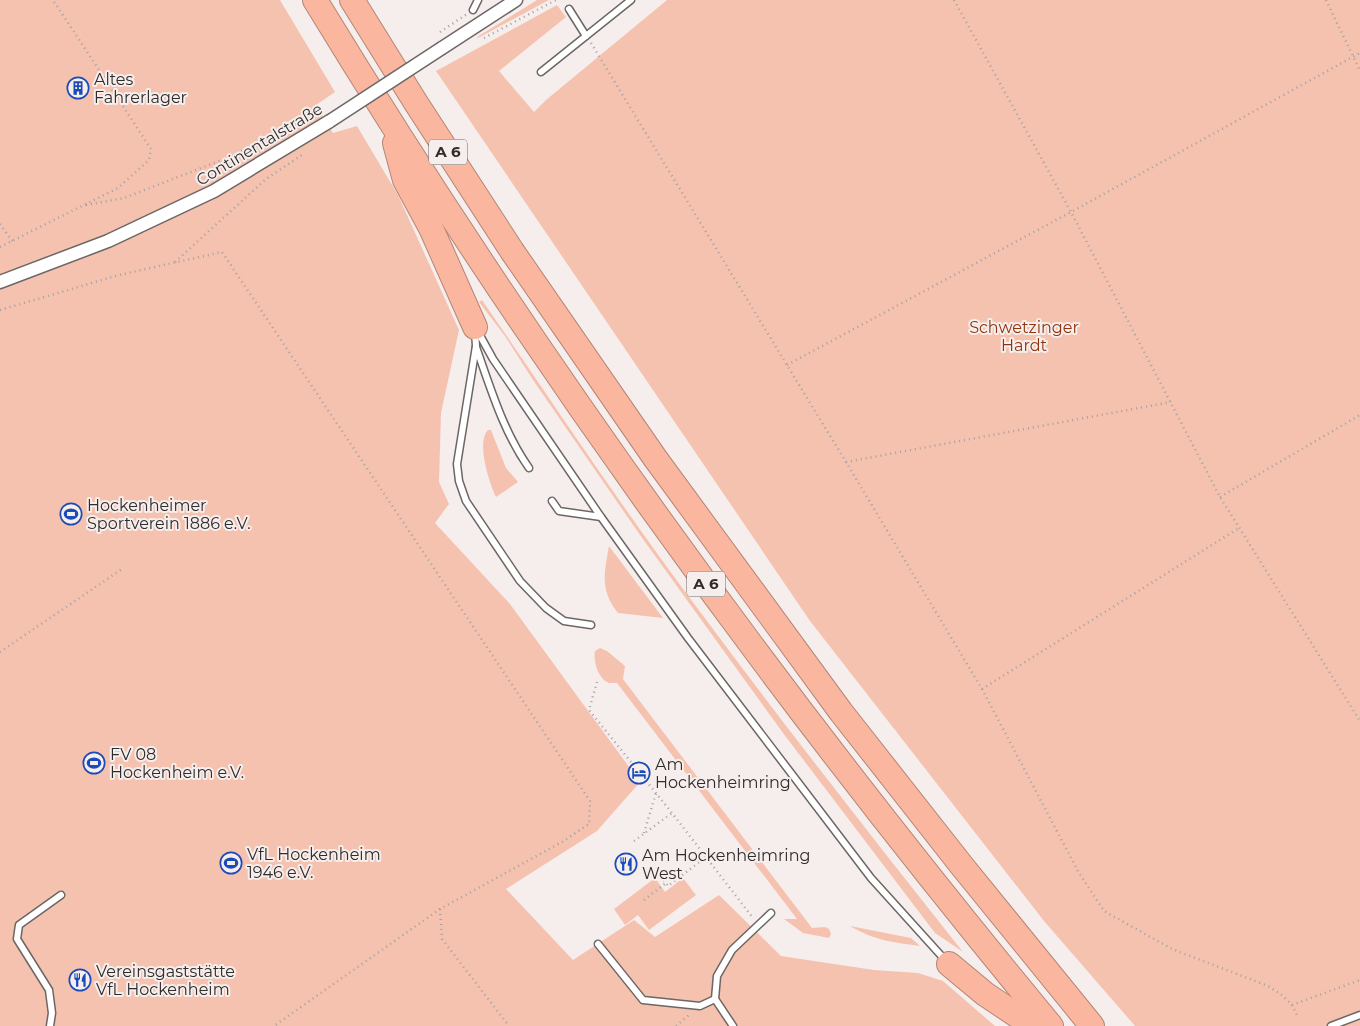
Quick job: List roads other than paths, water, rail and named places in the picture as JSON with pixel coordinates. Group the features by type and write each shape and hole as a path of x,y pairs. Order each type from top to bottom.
{"highway":[{"name":"A 6","path":"314,0 389,122 532,337 668,532 821,738 935,885 1050,1026"},
{"name":"A 6","path":"352,0 512,251 655,458 841,712 962,866 1092,1026"},
{"path":"389,122 405,180 431,228 475,336"},
{"path":"949,964 985,994 1033,1026"}],"street":[{"name":"Continentalstraße","path":"0,282 108,241 214,191 326,116 442,48 516,0"}],"lane":[{"path":"473,10 478,0"},
{"path":"541,72 631,0"},
{"path":"569,9 586,36"},
{"path":"475,336 499,414 518,452 529,468"},
{"path":"475,336 493,358 601,517 693,645 865,870 949,964"},
{"path":"475,336 457,464 459,481 466,501 520,581 546,608 564,621 591,625"},
{"path":"552,501 559,511 601,517"},
{"path":"50,1026 52,1013 49,990 17,939 19,925 60,895"},
{"path":"732,1026 715,999 716,976 732,950 771,913"},
{"path":"598,944 643,1000 700,1006 715,999"},
{"path":"1331,1026 1360,1015"}],"place":[{"name":"Altes Fahrerlager","path":"78,88"},
{"name":"Hockenheimer Sportverein 1886 e.V.","path":"71,514"},
{"name":"FV 08 Hockenheim e.V.","path":"94,763"},
{"name":"Am Hockenheimring","path":"639,773"},
{"name":"VfL Hockenheim 1946 e.V.","path":"231,863"},
{"name":"Am Hockenheimring West","path":"626,864"},
{"name":"Vereinsgaststätte VfL Hockenheim","path":"80,980"}],"park label":[{"name":"Schwetzinger Hardt","path":"1024,336"}]}
